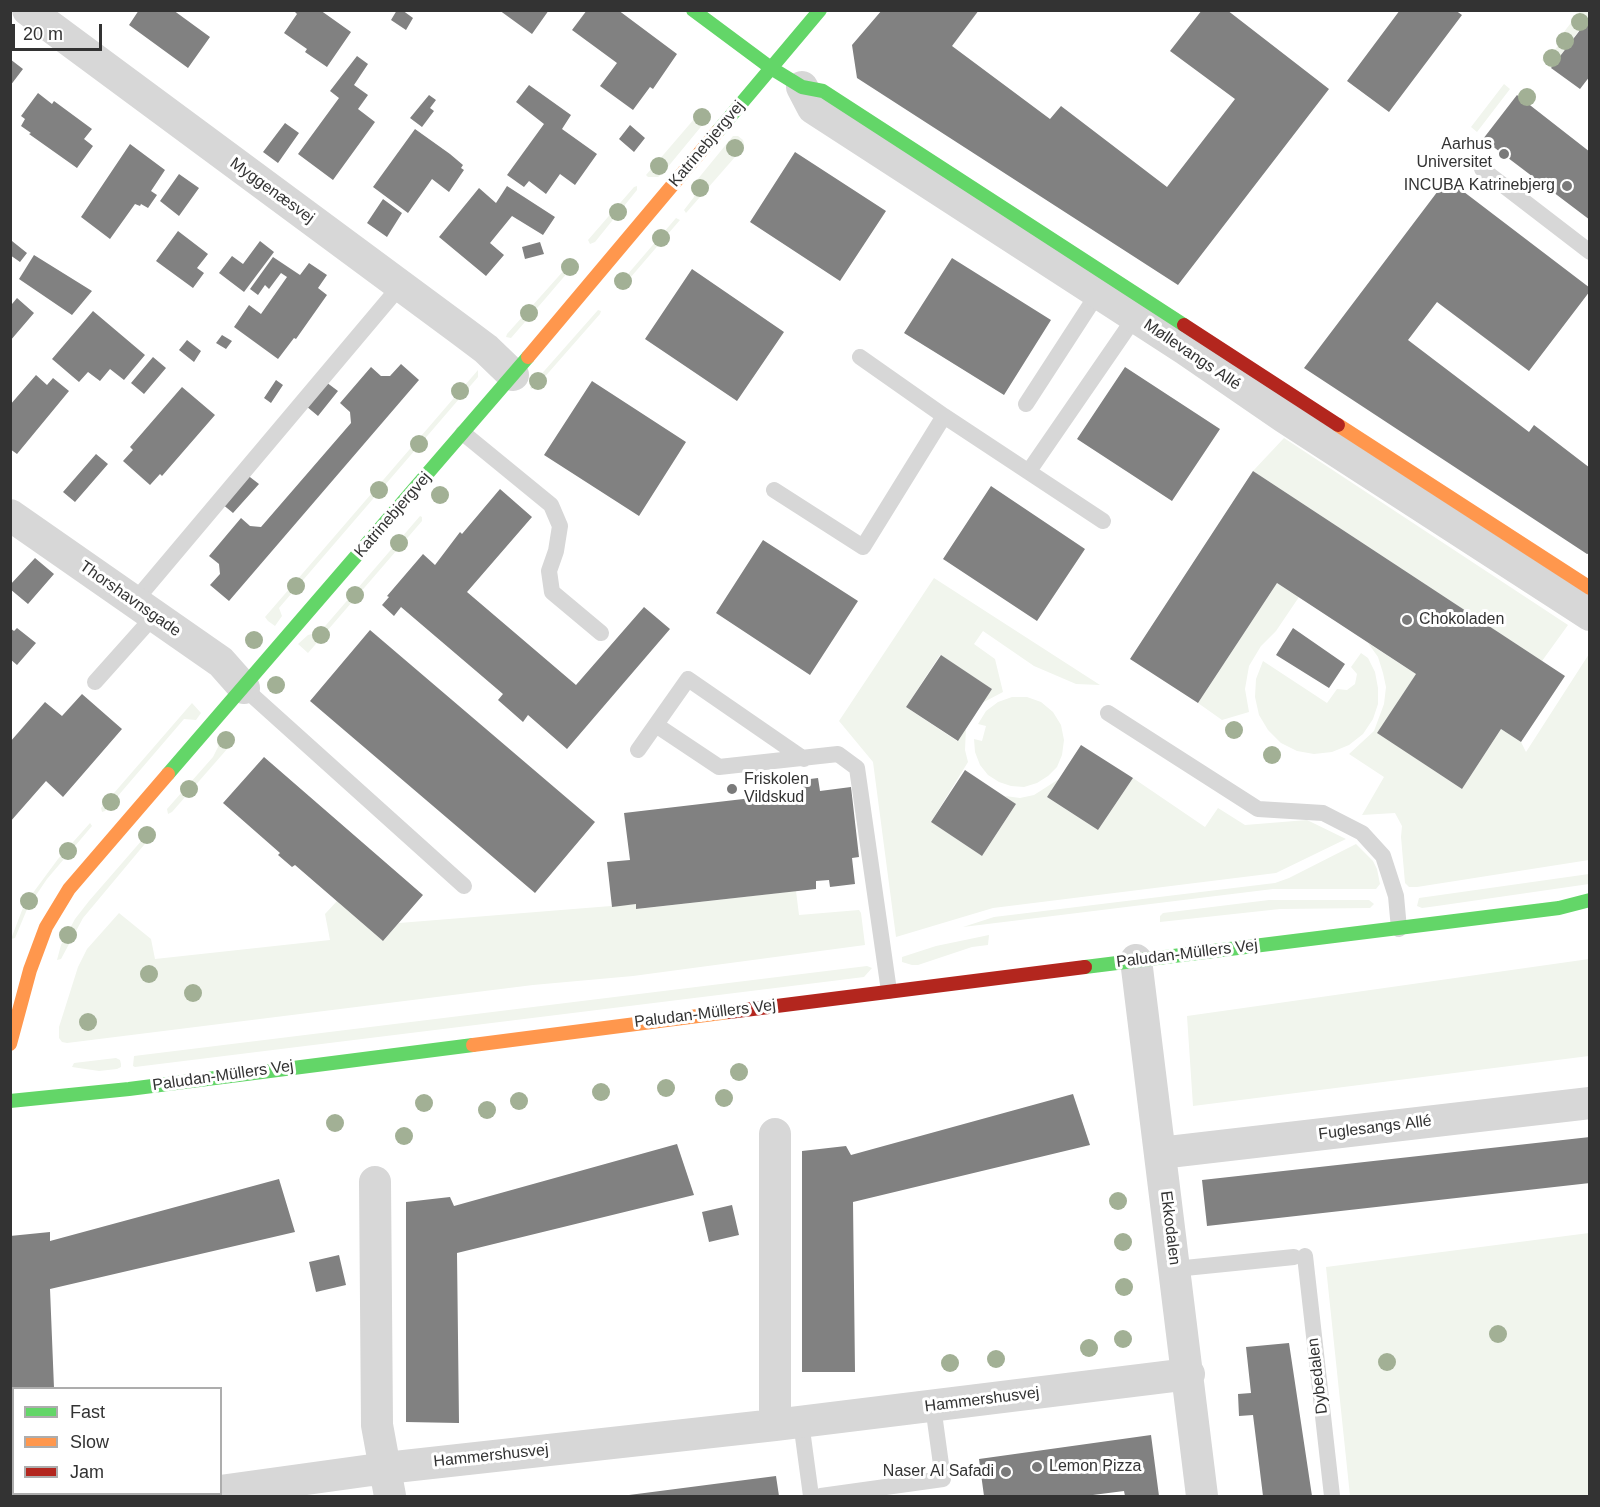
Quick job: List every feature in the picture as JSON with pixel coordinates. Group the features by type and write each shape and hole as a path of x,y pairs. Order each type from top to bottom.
{"street":[{"name":"Myggenæsvej","path":"28,10 401,285 474,340 513,375"},
{"name":"Møllevangs Allé","path":"693,10 771,68 802,87 823,90 1590,588"},
{"name":"Katrinebjergvej","path":"10,1044 20,967 69,889 513,375 820,10"},
{"name":"Møllevangs Allé","path":"802,87 813,108 1590,615"},
{"name":"Thorshavnsgade","path":"10,515 221,662 244,688"},
{"name":"Paludan-Müllers Vej","path":"10,1101 129,1089 889,991 1400,929 1559,908 1590,900"},
{"name":"Paludan-Müllers Vej","path":"1559,908 1590,908"},
{"name":"Ekkodalen","path":"1136,960 1189,1374 1202,1497"},
{"name":"Fuglesangs Allé","path":"1160,1153 1590,1103"},
{"path":"775,1134 788,1424"},
{"path":"375,1182 377,1425 388,1482"},
{"name":"Hammershusvej","path":"222,1491 388,1482 788,1424 1189,1374"}],"lane":[{"path":"1482,168 1590,252"},
{"path":"95,682 144,609 401,285"},
{"path":"1026,404 1098,293"},
{"path":"1029,471 1135,317"},
{"path":"860,357 944,416 1103,521"},
{"path":"774,490 863,547 944,416"},
{"path":"463,433 551,505 560,526 556,551 549,572 552,592 601,633"},
{"path":"638,750 688,679 804,759"},
{"path":"244,688 464,886"},
{"path":"1108,712 1258,809 1323,813 1362,833 1383,856 1396,896 1400,929"},
{"path":"656,725 719,767 838,754 857,768 889,991"},
{"name":"Dybedalen","path":"1175,1269 1300,1256 1332,1497"},
{"path":"820,1497 943,1479 933,1406"},
{"path":"788,1424 812,1497"}],"shaded area":[{"path":"1580,11 1589,11 1589,17 1551,68 1542,60 1546,54 1550,57 1559,44 1557,41"},
{"path":"1504,84 1510,89 1477,132 1471,127"},
{"path":"701,111 709,117 662,174 658,177 648,177 646,175"},
{"path":"733,136 738,136 743,140 742,149 686,213 684,210 694,197 697,180"},
{"path":"637,186 637,190 595,242 590,244 588,240"},
{"path":"676,218 680,220 624,285 621,282"},
{"path":"574,259 576,260 574,265 511,338 506,337 507,334"},
{"path":"598,310 601,311 600,314 535,388 531,389 530,387"},
{"path":"478,370 478,377 279,608 282,616 275,626 268,621 265,617"},
{"path":"1284,438 1568,625 1542,661 1253,471"},
{"path":"420,516 422,521 308,653 298,644 308,635 320,632"},
{"path":"934,578 1100,685 1076,684 1034,666 983,631 974,644 995,659 1003,692 982,703 992,689 940,655 906,707 957,741 966,728 965,750 968,762 931,822 982,856 1016,804 1005,796 1020,798 1034,795 1059,779 1047,797 1098,830 1133,778 1205,827 1218,808 1245,825 1307,820 1346,839 1276,873 993,908 896,937 873,762 839,721"},
{"path":"1277,583 1299,597 1276,631 1261,646 1249,666 1245,689 1249,712 1222,720 1198,703"},
{"path":"1368,643 1416,674 1378,733 1462,789 1501,729 1521,742 1526,752 1589,654 1589,860 1409,887 1405,883 1402,826 1395,813 1362,815 1384,777 1349,754 1374,731 1384,704 1386,687 1383,673 1378,657"},
{"path":"1361,653 1368,658 1375,672 1378,688 1378,704 1373,719 1363,734 1349,745 1332,752 1314,754 1297,751 1281,743 1268,730 1259,715 1255,697 1256,679 1263,661 1327,703 1337,689 1347,690 1355,684 1357,674 1351,667"},
{"path":"1012,697 1027,697 1041,702 1053,712 1061,725 1064,740 1062,755 1057,767 1037,783 1024,787 999,782 988,775 980,765 975,752 974,739 982,741 986,726 978,724 986,711 998,702"},
{"path":"192,703 201,713 196,720 184,719 102,812 101,808"},
{"path":"225,731 235,740 168,814 167,809 213,757 218,747 217,739"},
{"path":"90,823 92,826 47,879 28,907 15,938 11,939 24,905 58,859"},
{"path":"149,832 152,835 83,918 61,959 57,960 61,945 75,919"},
{"path":"1356,844 1373,861 1377,869 1380,884 1376,889 1273,889 963,927 994,917 1275,883"},
{"path":"1589,874 1589,884 1422,908 1417,906 1419,898"},
{"path":"796,891 799,915 859,910 865,945 633,976 533,985 67,1043 62,1042 59,1038 59,1027 78,967 87,949 119,913 151,939 155,959 330,940 325,914 337,901 383,941 399,923 636,904 637,909"},
{"path":"1269,900 1369,900 1374,904 1370,908 1280,909 1160,922 1160,916 1163,913"},
{"path":"989,935 988,945 972,947 918,965 902,962 902,957 936,946"},
{"path":"1589,959 1589,1056 1193,1106 1187,1016"},
{"path":"867,966 872,968 864,977 133,1066 134,1056"},
{"path":"116,1058 121,1064 121,1067 117,1069 99,1071 72,1067 74,1063"},
{"path":"1589,1233 1589,1496 1350,1496 1326,1267"}],"building":[{"path":"139,10 173,10 210,37 188,68 129,25"},
{"path":"293,10 320,10 351,32 327,67 305,52 307,49 284,33 297,14"},
{"path":"397,10 402,10 413,18 406,30 391,20"},
{"path":"499,10 549,10 532,34"},
{"path":"587,10 618,10 677,54 653,89 650,87 633,110 600,86 617,63 572,30"},
{"path":"882,10 979,10 952,46 1050,119 1061,106 1167,187 1235,99 1170,51 1202,10 1227,10 1329,89 1178,285 857,78 852,45"},
{"path":"1400,10 1455,10 1462,15 1389,112 1347,81"},
{"path":"1590,17 1590,76 1580,89 1551,68"},
{"path":"357,56 368,64 354,85 368,95 358,109 375,122 333,180 298,154 339,98 330,91"},
{"path":"10,59 23,69 10,86"},
{"path":"529,85 571,115 562,129 597,154 575,185 560,174 546,194 529,181 524,187 507,175 544,124 516,102"},
{"path":"38,93 52,104 54,101 92,129 84,139 93,146 77,168 21,126 25,119 21,116"},
{"path":"429,95 436,100 430,108 434,111 422,127 410,118"},
{"name":"INCUBA Katrinebjerg","path":"1517,95 1590,152 1590,220 1483,139"},
{"path":"285,123 299,133 278,163 263,152"},
{"path":"630,125 645,138 634,152 619,139"},
{"path":"415,129 450,154 463,165 461,168 464,170 449,192 432,179 408,213 373,187"},
{"path":"130,144 165,170 151,191 157,195 148,208 135,204 110,239 81,217"},
{"path":"795,152 886,211 840,281 750,222"},
{"path":"179,174 199,188 179,216 160,201"},
{"path":"1447,179 1590,288 1529,371 1437,302 1408,340 1529,432 1534,425 1590,468 1590,553 1587,554 1304,368"},
{"path":"507,186 555,217 543,235 512,216 490,243 504,255 486,276 439,237 479,188 496,203"},
{"path":"383,199 402,213 387,237 367,223"},
{"path":"178,231 208,254 197,268 204,273 193,288 156,261"},
{"path":"12,241 27,253 20,262 10,255"},
{"path":"260,241 274,252 244,292 219,273 232,256 243,264"},
{"path":"540,242 544,254 525,259 522,247"},
{"path":"34,255 92,291 72,315 19,279"},
{"path":"273,257 300,275 309,263 327,275 318,288 327,295 296,339 294,338 278,359 234,327 249,305 261,314 287,277 281,273 269,289 265,285 258,295 250,289"},
{"path":"952,258 1051,320 1004,395 904,333"},
{"path":"692,269 784,332 737,401 645,339"},
{"path":"17,298 34,313 10,341 10,302 12,304"},
{"path":"93,311 145,355 124,380 110,369 100,381 88,372 79,382 52,359"},
{"path":"222,335 232,341 226,349 216,343"},
{"path":"187,340 201,351 194,362 179,350"},
{"path":"153,357 166,368 144,394 131,383"},
{"path":"401,364 419,380 229,601 210,585 220,574 219,564 209,556 241,518 250,526 261,527 351,423 350,412 340,403 371,367 381,376 390,376"},
{"path":"1125,367 1220,429 1172,501 1077,439"},
{"path":"36,375 47,385 53,378 69,391 17,454 10,449 10,405"},
{"path":"276,380 283,385 271,403 264,398"},
{"path":"592,381 686,442 639,516 544,455"},
{"path":"326,382 338,391 318,416 306,406"},
{"path":"182,387 215,415 162,476 160,474 150,485 123,461 133,450 130,447"},
{"path":"96,454 108,464 75,502 63,492"},
{"name":"Chokoladen","path":"1253,471 1565,676 1521,742 1501,729 1462,789 1377,733 1416,674 1277,583 1198,703 1130,659"},
{"path":"246,474 259,484 233,513 221,503"},
{"path":"991,486 1085,549 1037,621 943,559"},
{"path":"500,489 532,517 467,592 576,685 644,607 670,629 567,749 528,715 523,722 498,700 503,694 401,607 394,616 382,605 423,554 435,565 460,532 462,534"},
{"path":"763,540 858,601 810,675 716,613"},
{"path":"35,558 54,574 28,604 10,589 10,585"},
{"path":"10,628 14,631 17,628 36,643 17,665 10,659"},
{"path":"1293,628 1345,664 1329,688 1276,655"},
{"path":"370,630 595,822 535,893 310,701"},
{"path":"941,655 992,689 958,741 906,707"},
{"path":"82,694 122,729 63,797 46,781 10,822 10,742 45,702 62,716"},
{"path":"1081,745 1133,778 1098,830 1047,797"},
{"path":"264,757 423,895 383,941 295,865 292,867 278,855 280,853 223,803"},
{"path":"965,770 1016,804 982,856 931,822"},
{"path":"818,778 820,791 851,787 859,857 852,858 855,884 830,887 829,880 816,881 816,889 636,909 636,904 612,907 607,862 630,860 624,813 803,792 802,780"},
{"path":"1073,1094 1090,1145 853,1202 855,1372 802,1372 802,1151 846,1146 851,1155"},
{"path":"1590,1137 1590,1183 1207,1226 1202,1180"},
{"path":"677,1144 694,1195 457,1253 459,1423 406,1422 406,1202 450,1197 454,1206"},
{"path":"279,1179 295,1232 50,1289 54,1387 12,1387 12,1468 10,1468 10,1236 50,1232 50,1241"},
{"path":"732,1205 739,1235 709,1242 702,1212"},
{"path":"339,1255 346,1285 316,1292 309,1262"},
{"path":"1289,1343 1312,1496 1263,1496 1253,1415 1239,1416 1238,1394 1251,1393 1246,1347"},
{"path":"1151,1435 1159,1496 1125,1496 1124,1491 1085,1496 984,1496 979,1459"},
{"path":"776,1476 779,1496 629,1496 629,1495"}],"traffic: fast":[{"path":"693,10 771,68 802,87 823,91 1184,325"},
{"path":"718,131 820,10"},
{"path":"168,774 528,357"},
{"path":"1085,967 1559,908 1590,900"},
{"path":"10,1101 129,1089 473,1045"}],"traffic: slow":[{"path":"528,357 718,131"},
{"path":"1338,425 1590,588"},
{"path":"10,1044 30,970 46,927 69,889 168,774"},
{"path":"473,1045 729,1012"}],"traffic: jam":[{"path":"1184,325 1338,425"},
{"path":"729,1012 1085,967"}],"place":[{"name":"Aarhus Universitet","path":"1504,154"},
{"name":"INCUBA Katrinebjerg","path":"1567,186"},
{"name":"Chokoladen","path":"1407,620"},
{"name":"Friskolen Vildskud","path":"732,789"},
{"name":"Lemon Pizza","path":"1037,1467"},
{"name":"Naser Al Safadi","path":"1006,1472"}]}
